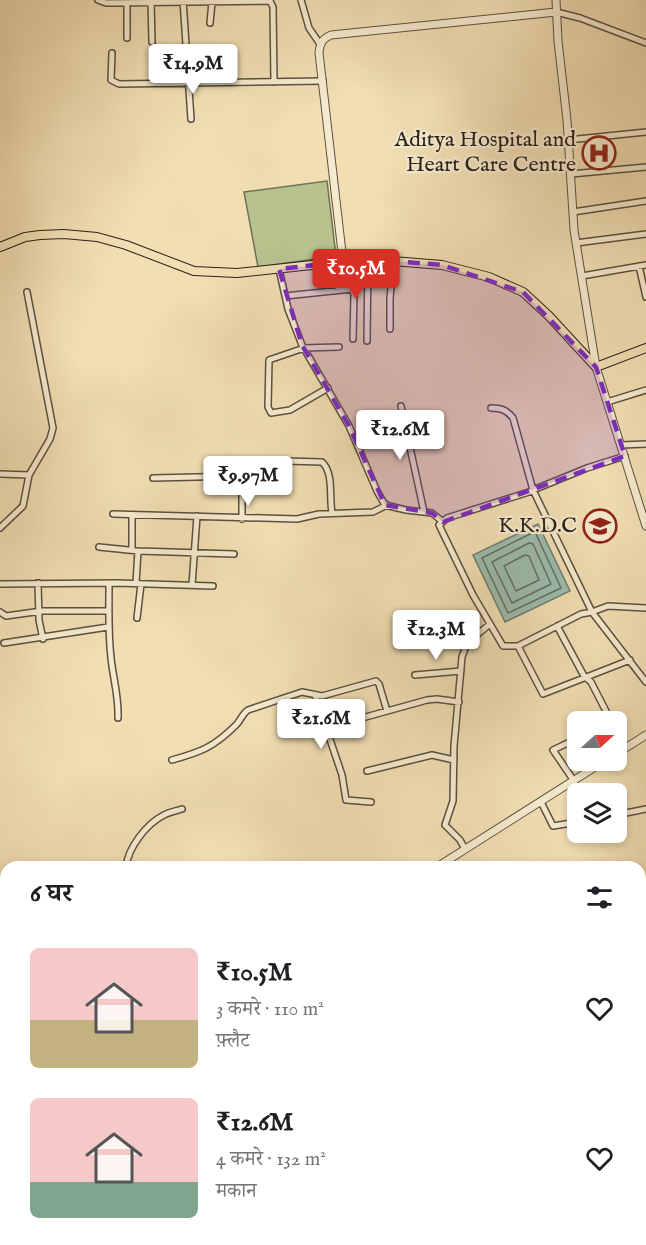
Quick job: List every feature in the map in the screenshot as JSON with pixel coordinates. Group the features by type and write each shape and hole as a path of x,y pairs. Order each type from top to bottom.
{"main road":[{"path":"0,247 25,237 40,235 86,236 126,245 194,271 237,273 368,259 442,265 489,277 523,292 596,366 646,348"}],"street":[{"path":"98,0 106,3 268,1 272,4 274,82"},
{"path":"301,0 309,28 320,44 341,262 338,290"},
{"path":"556,0 560,13 576,243 596,366 621,445 642,501 646,526"},
{"path":"183,1 191,119"},
{"path":"151,2 152,42"},
{"path":"210,23 212,2"},
{"path":"127,3 127,38"},
{"path":"320,44 323,39 331,35 560,13 646,43"},
{"path":"112,53 111,75 114,83 323,81"},
{"path":"568,140 646,132"},
{"path":"571,174 646,167"},
{"path":"573,212 646,201"},
{"path":"576,243 646,234"},
{"path":"367,341 368,259"},
{"path":"390,329 393,261"},
{"path":"582,276 643,266 646,297"},
{"path":"279,269 285,296 303,348 349,426 377,491 387,505"},
{"path":"285,296 351,288 353,291 353,339"},
{"path":"0,528 23,506 29,475 50,440 53,428 27,292"},
{"path":"328,388 290,410 270,412 268,407 269,360 303,348 339,346"},
{"path":"607,402 646,390"},
{"path":"400,406 424,512"},
{"path":"491,408 500,408 513,418 533,490 592,612 646,682"},
{"path":"621,445 646,444"},
{"path":"625,456 587,468 533,490 447,518 440,525 450,550 503,645 518,646 581,614 608,606 646,608"},
{"path":"286,461 322,462 325,465 330,477 332,513"},
{"path":"242,465 242,519"},
{"path":"0,474 29,475"},
{"path":"153,478 241,476"},
{"path":"113,514 297,519 332,513 373,512 387,505 432,513 443,522"},
{"path":"132,515 138,584 136,618"},
{"path":"192,585 197,516"},
{"path":"99,547 135,551 234,554"},
{"path":"38,583 43,639"},
{"path":"109,583 108,627 112,670 118,697 118,718"},
{"path":"0,584 109,583 213,586"},
{"path":"0,612 6,616 39,611 108,611"},
{"path":"465,849 460,840 445,825 453,801 463,650 467,643 490,624"},
{"path":"557,626 606,711"},
{"path":"4,643 43,639 108,627"},
{"path":"518,646 543,694 630,660"},
{"path":"415,675 461,671"},
{"path":"172,760 211,747 238,724 248,710 302,692 326,696 376,681 387,711"},
{"path":"315,695 342,775 346,800 371,802"},
{"path":"326,728 427,700 459,702"},
{"path":"284,731 323,718"},
{"path":"627,747 646,735"},
{"path":"567,743 553,750 567,771"},
{"path":"367,771 432,755 454,760"},
{"path":"567,771 574,781"},
{"path":"447,861 589,771"},
{"path":"541,802 553,826 567,824"},
{"path":"128,861 148,826 166,813 182,809"},
{"path":"627,813 646,809"}],"highlighted area":[{"path":"368,259 442,265 523,292 596,367 625,456 443,522 432,513 385,505 349,426 302,345 279,269"}],"green space":[{"path":"327,181 336,256 258,267 244,192"}],"water":[{"path":"538,524 570,591 505,622 473,555"}],"place":[{"name":"Aditya Hospital and Heart Care Centre","path":"599,153"},
{"name":"K.K.D.C","path":"600,526"}]}
